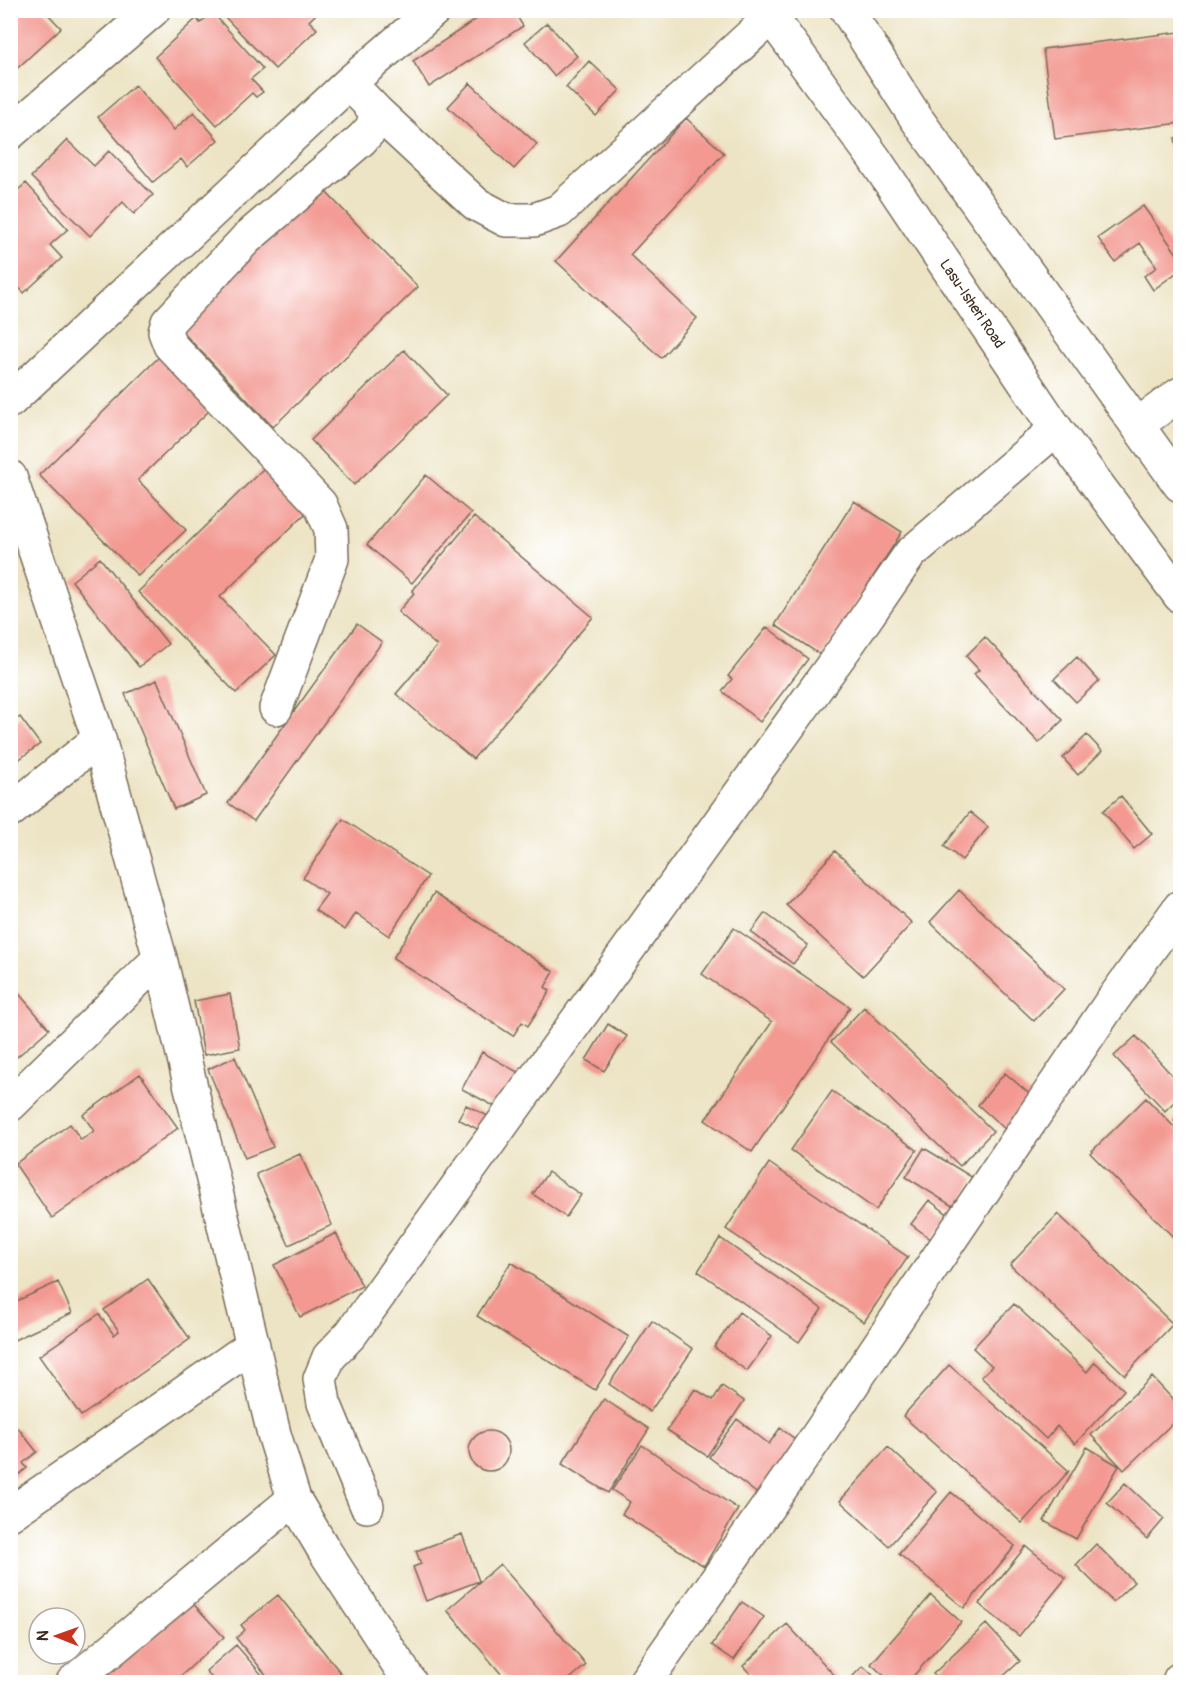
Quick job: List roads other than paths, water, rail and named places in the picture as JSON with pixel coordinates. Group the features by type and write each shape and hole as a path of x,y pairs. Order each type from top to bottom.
{"street":[{"path":"10,133 153,10"},
{"path":"10,401 348,83 434,10"},
{"path":"848,10 916,118 1180,486"},
{"path":"348,83 376,112 476,204 506,220 534,220 560,211 768,14"},
{"name":"Lasu-Isheri Road","path":"768,14 874,158 1056,429 1180,596"},
{"path":"276,708 332,560 331,529 320,504 170,345 165,332 168,322 247,238 362,140 372,128 376,112"},
{"path":"1137,425 1180,394"},
{"path":"367,1506 324,1403 320,1379 329,1357 351,1334 848,644 910,554 1056,429"},
{"path":"10,477 99,740 160,958 274,1434 294,1499 324,1550 410,1683"},
{"path":"10,811 99,740"},
{"path":"645,1683 814,1442 1109,1005 1180,907"},
{"path":"10,1105 160,958"},
{"path":"10,1514 253,1346"},
{"path":"73,1683 294,1499"}]}
